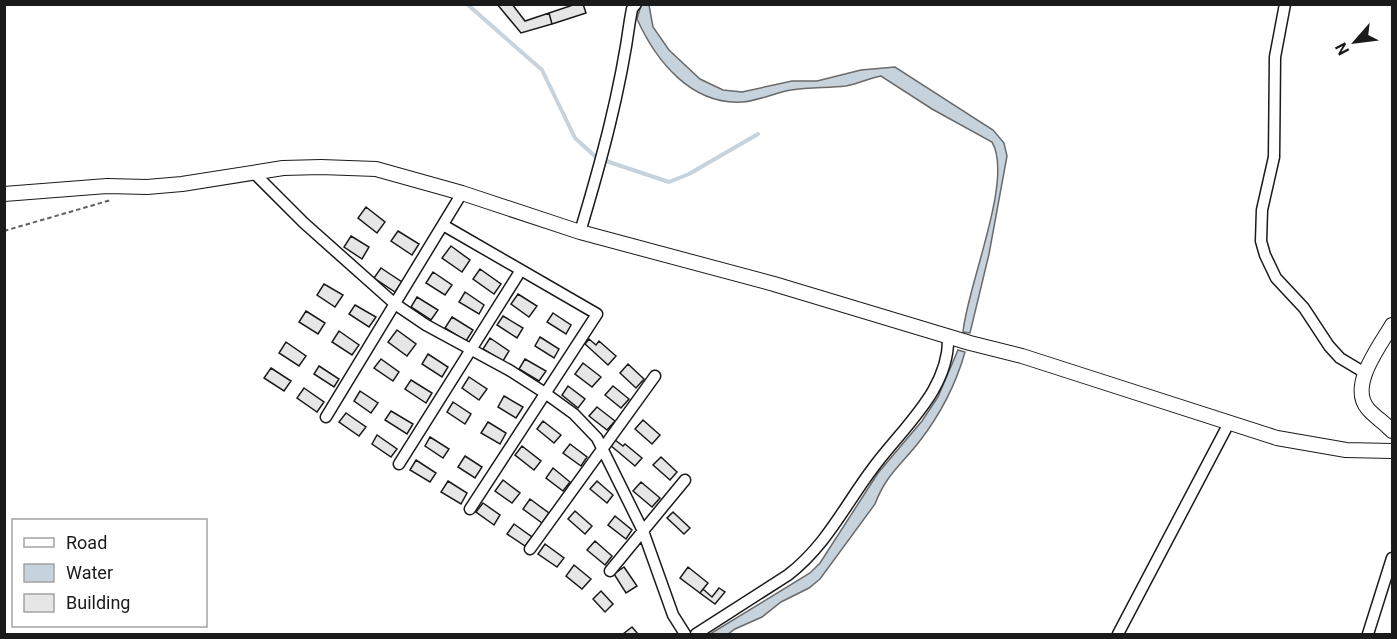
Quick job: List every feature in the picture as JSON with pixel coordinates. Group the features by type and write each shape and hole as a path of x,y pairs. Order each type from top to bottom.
{"street":[{"path":"580,232 602,162 617,99 630,20 636,4"},
{"path":"1285,4 1275,57 1274,157 1262,210 1262,241 1265,255 1276,278 1304,308 1329,346 1340,358 1365,373"},
{"path":"4,194 107,186 147,187 182,184 292,167 369,168 462,193 580,232 774,284 1042,362 1229,423 1293,441 1346,450 1392,451"},
{"path":"253,172 304,223 395,304 426,325 545,393 574,414 597,438 643,531 673,615 685,634"},
{"path":"326,417 462,193"},
{"path":"443,225 597,314 470,508"},
{"path":"399,464 521,270"},
{"path":"1392,325 1365,373 1360,389 1362,400 1367,408 1392,431"},
{"path":"696,634 788,575 821,544 874,466 931,395 951,337"},
{"path":"531,549 655,376"},
{"path":"1118,634 1229,423"},
{"path":"610,571 685,480"},
{"path":"1368,634 1392,558"}],"path":[{"path":"4,231 113,200"}],"water":[{"path":"641,5 649,5 653,27 669,50 700,79 723,90 742,92 792,81 817,81 861,70 895,67 993,130 1004,143 1007,156 989,254 970,333 963,332 966,312 994,206 997,181 997,159 992,142 932,109 881,76 846,86 791,90 742,102 724,101 707,96 691,88 678,77 654,50 637,19"},
{"path":"958,350 965,352 957,376 927,432 889,478 875,504 820,579 809,588 781,602 762,617 728,634 710,634 810,573 820,563 878,473 922,421 938,397"}],"building":[{"path":"497,4 512,4 525,21 549,13 552,24 521,33"},
{"path":"583,4 586,13 552,24 549,13"},
{"path":"366,207 385,222 377,233 358,218"},
{"path":"398,231 419,244 412,255 391,241"},
{"path":"351,236 369,247 362,259 344,247"},
{"path":"451,246 470,260 462,272 442,258"},
{"path":"381,268 402,282 395,292 374,278"},
{"path":"480,269 501,284 494,294 473,279"},
{"path":"433,272 452,285 445,295 426,283"},
{"path":"324,284 343,295 335,307 317,295"},
{"path":"465,292 484,305 479,314 459,302"},
{"path":"518,294 537,306 529,317 511,304"},
{"path":"417,297 438,310 431,320 411,307"},
{"path":"355,305 376,317 369,327 349,314"},
{"path":"306,311 325,323 318,334 299,322"},
{"path":"553,313 571,325 566,334 547,322"},
{"path":"503,316 523,328 517,338 497,325"},
{"path":"452,317 473,330 466,341 445,328"},
{"path":"397,330 416,344 407,356 388,342"},
{"path":"339,331 359,345 352,355 332,342"},
{"path":"540,337 559,349 554,358 535,346"},
{"path":"490,338 509,351 503,361 483,349"},
{"path":"589,339 596,345 599,341 616,356 608,365 585,344"},
{"path":"286,342 306,356 299,366 279,353"},
{"path":"428,354 448,367 442,377 422,364"},
{"path":"381,359 399,372 393,381 374,368"},
{"path":"525,359 546,371 539,381 519,369"},
{"path":"583,363 601,377 592,387 575,374"},
{"path":"628,364 644,379 636,388 620,373"},
{"path":"319,366 339,379 334,387 314,374"},
{"path":"271,368 291,381 284,391 264,378"},
{"path":"469,377 487,389 479,400 462,388"},
{"path":"411,380 432,393 426,403 405,389"},
{"path":"568,386 585,399 578,408 562,395"},
{"path":"613,386 629,399 621,408 605,395"},
{"path":"304,388 324,402 317,412 297,398"},
{"path":"360,391 378,403 371,413 354,401"},
{"path":"504,396 523,407 516,418 498,407"},
{"path":"453,402 471,414 465,424 447,412"},
{"path":"597,407 615,421 607,430 589,416"},
{"path":"391,411 413,424 407,434 385,420"},
{"path":"346,413 366,427 359,436 339,422"},
{"path":"643,420 660,435 652,444 635,429"},
{"path":"543,421 561,435 554,443 537,429"},
{"path":"488,422 506,433 500,444 481,433"},
{"path":"377,435 397,449 391,457 372,444"},
{"path":"430,437 449,449 443,458 425,446"},
{"path":"615,440 623,446 625,444 642,458 635,466 610,445"},
{"path":"570,444 587,457 581,466 563,453"},
{"path":"522,446 541,461 534,470 515,455"},
{"path":"465,456 482,467 475,478 458,467"},
{"path":"661,457 677,472 670,480 653,465"},
{"path":"416,460 436,473 430,482 410,470"},
{"path":"553,468 570,482 563,491 546,478"},
{"path":"503,480 520,493 512,503 495,491"},
{"path":"448,481 467,493 461,504 441,492"},
{"path":"597,481 613,495 607,503 590,489"},
{"path":"641,482 660,498 652,507 633,491"},
{"path":"530,499 549,513 542,523 523,509"},
{"path":"483,503 500,515 494,525 476,512"},
{"path":"575,511 592,526 585,534 568,519"},
{"path":"673,512 690,528 684,534 667,518"},
{"path":"615,516 632,530 626,539 608,525"},
{"path":"514,524 532,537 525,546 507,534"},
{"path":"595,541 612,556 605,565 587,550"},
{"path":"545,544 564,558 557,567 538,554"},
{"path":"574,565 591,579 582,589 566,576"},
{"path":"624,567 637,586 626,593 614,574"},
{"path":"688,567 708,583 700,593 680,578"},
{"path":"719,588 725,592 715,604 700,593 703,589 712,597"},
{"path":"601,591 613,604 605,612 593,599"},
{"path":"632,627 638,634 623,634"}],"waterway":[{"path":"467,4 542,70 575,138 597,158"},
{"path":"606,161 669,182 689,174 758,134"}]}
